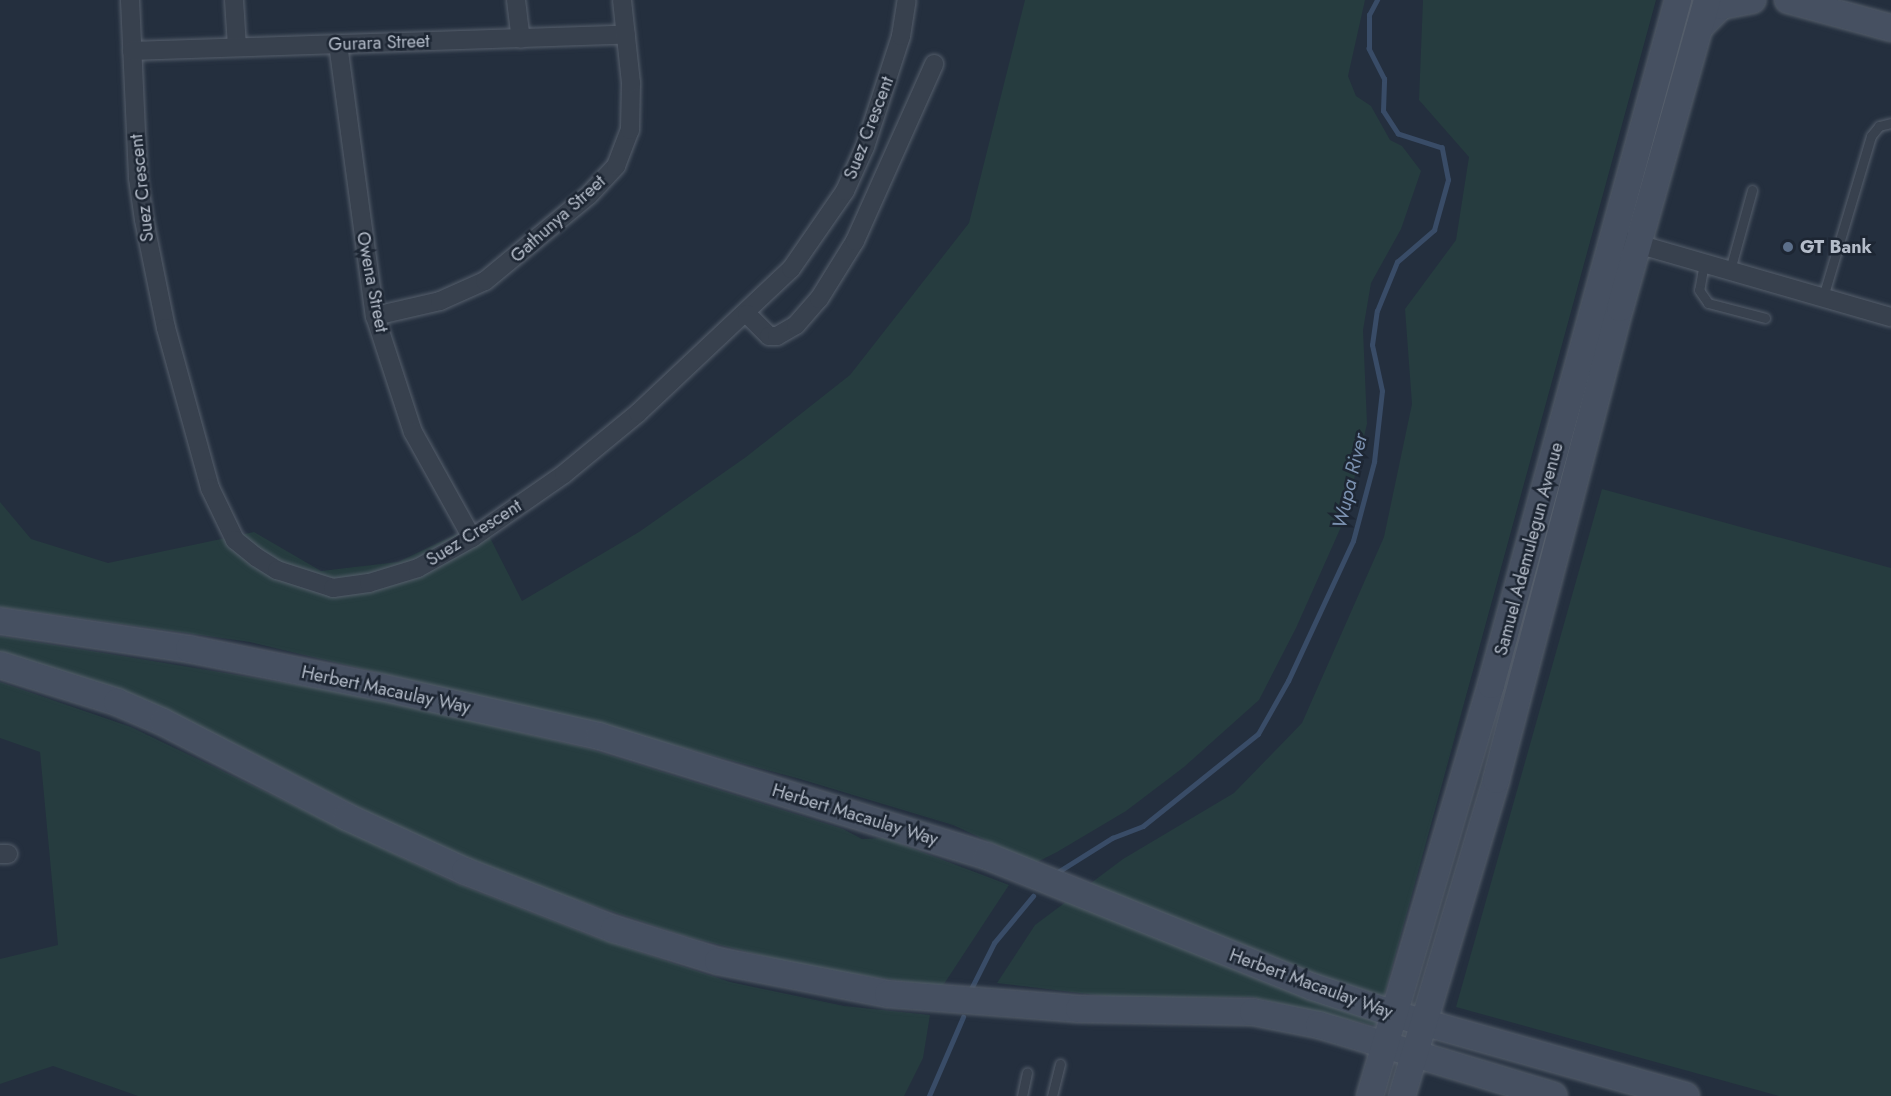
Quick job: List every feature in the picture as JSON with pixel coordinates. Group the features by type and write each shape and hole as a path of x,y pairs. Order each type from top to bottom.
{"main road":[{"name":"Samuel Ademulegun Avenue","path":"1370,1096 1498,663 1593,302 1678,0"},
{"name":"Samuel Ademulegun Avenue","path":"1402,1096 1496,780 1620,308 1707,0"},
{"path":"1697,30 1721,6 1752,0"},
{"path":"1788,0 1891,28"},
{"name":"Herbert Macaulay Way","path":"0,621 189,649 380,687 599,736 987,856 1313,987 1394,1014 1686,1096"},
{"name":"Herbert Macaulay Way","path":"0,665 117,702 163,722 347,817 465,871 614,928 718,961 888,994 1079,1009 1253,1012 1319,1025 1554,1096"}],"street":[{"name":"Suez Crescent","path":"130,0 138,178 152,263 195,442 220,515 235,540 277,570 333,588 369,583 418,568 471,538 564,474 747,314 792,269 845,191 886,87 907,0"},
{"path":"234,0 237,47"},
{"path":"516,0 521,39"},
{"name":"Gathunya Street","path":"375,316 440,301 485,281 581,203 616,166 630,130 626,35 622,0"},
{"name":"Gurara Street","path":"132,51 626,35"},
{"name":"Owena Street","path":"338,44 375,316 413,432 471,538"},
{"path":"747,314 769,336 777,336 796,325 819,299 855,241 934,64"},
{"path":"1611,237 1891,317"}],"lane":[{"path":"1823,297 1872,136 1879,126 1891,123"},
{"path":"1731,270 1752,190"},
{"path":"1704,263 1699,290 1708,303 1765,318"},
{"path":"1052,1096 1060,1064"},
{"path":"1022,1096 1027,1072"}],"green space":[{"path":"1025,0 1365,0 1348,76 1356,96 1371,106 1390,140 1402,146 1421,171 1401,229 1371,283 1363,330 1367,424 1345,518 1296,628 1259,700 1184,767 1126,811 1057,852 1035,863 953,825 800,779 613,729 250,642 0,607 0,502 31,539 108,563 254,532 321,571 398,562 482,522 522,601 639,532 746,457 850,375 969,223"},
{"path":"1423,0 1656,0 1376,1026 1252,997 1121,998 997,983 1035,925 1123,859 1234,793 1302,723 1384,537 1412,404 1405,309 1456,240 1469,157 1419,100"},
{"path":"1602,489 1891,568 1891,1096 1779,1096 1456,1007"},
{"path":"0,636 372,697 590,749 843,829 862,839 885,838 1009,885 942,987 806,967 685,936 556,893 418,838 241,747 132,698 0,654"},
{"path":"0,682 131,727 455,883 594,937 730,982 844,1006 930,1015 923,1058 904,1096 138,1096 53,1066 0,1084 0,959 58,945 40,752 0,738"}],"waterway":[{"name":"Wupa River","path":"1058,872 1112,838 1143,826 1258,734 1288,681 1353,541 1374,462 1382,391 1372,345 1377,311 1397,262 1434,230 1448,180 1442,148 1398,134 1383,111 1384,79 1369,49 1369,15 1377,0"},
{"name":"Wupa River","path":"971,989 994,943 1033,896"},
{"name":"Wupa River","path":"929,1096 963,1017"}],"place":[{"name":"GT Bank","path":"1788,247"}]}
